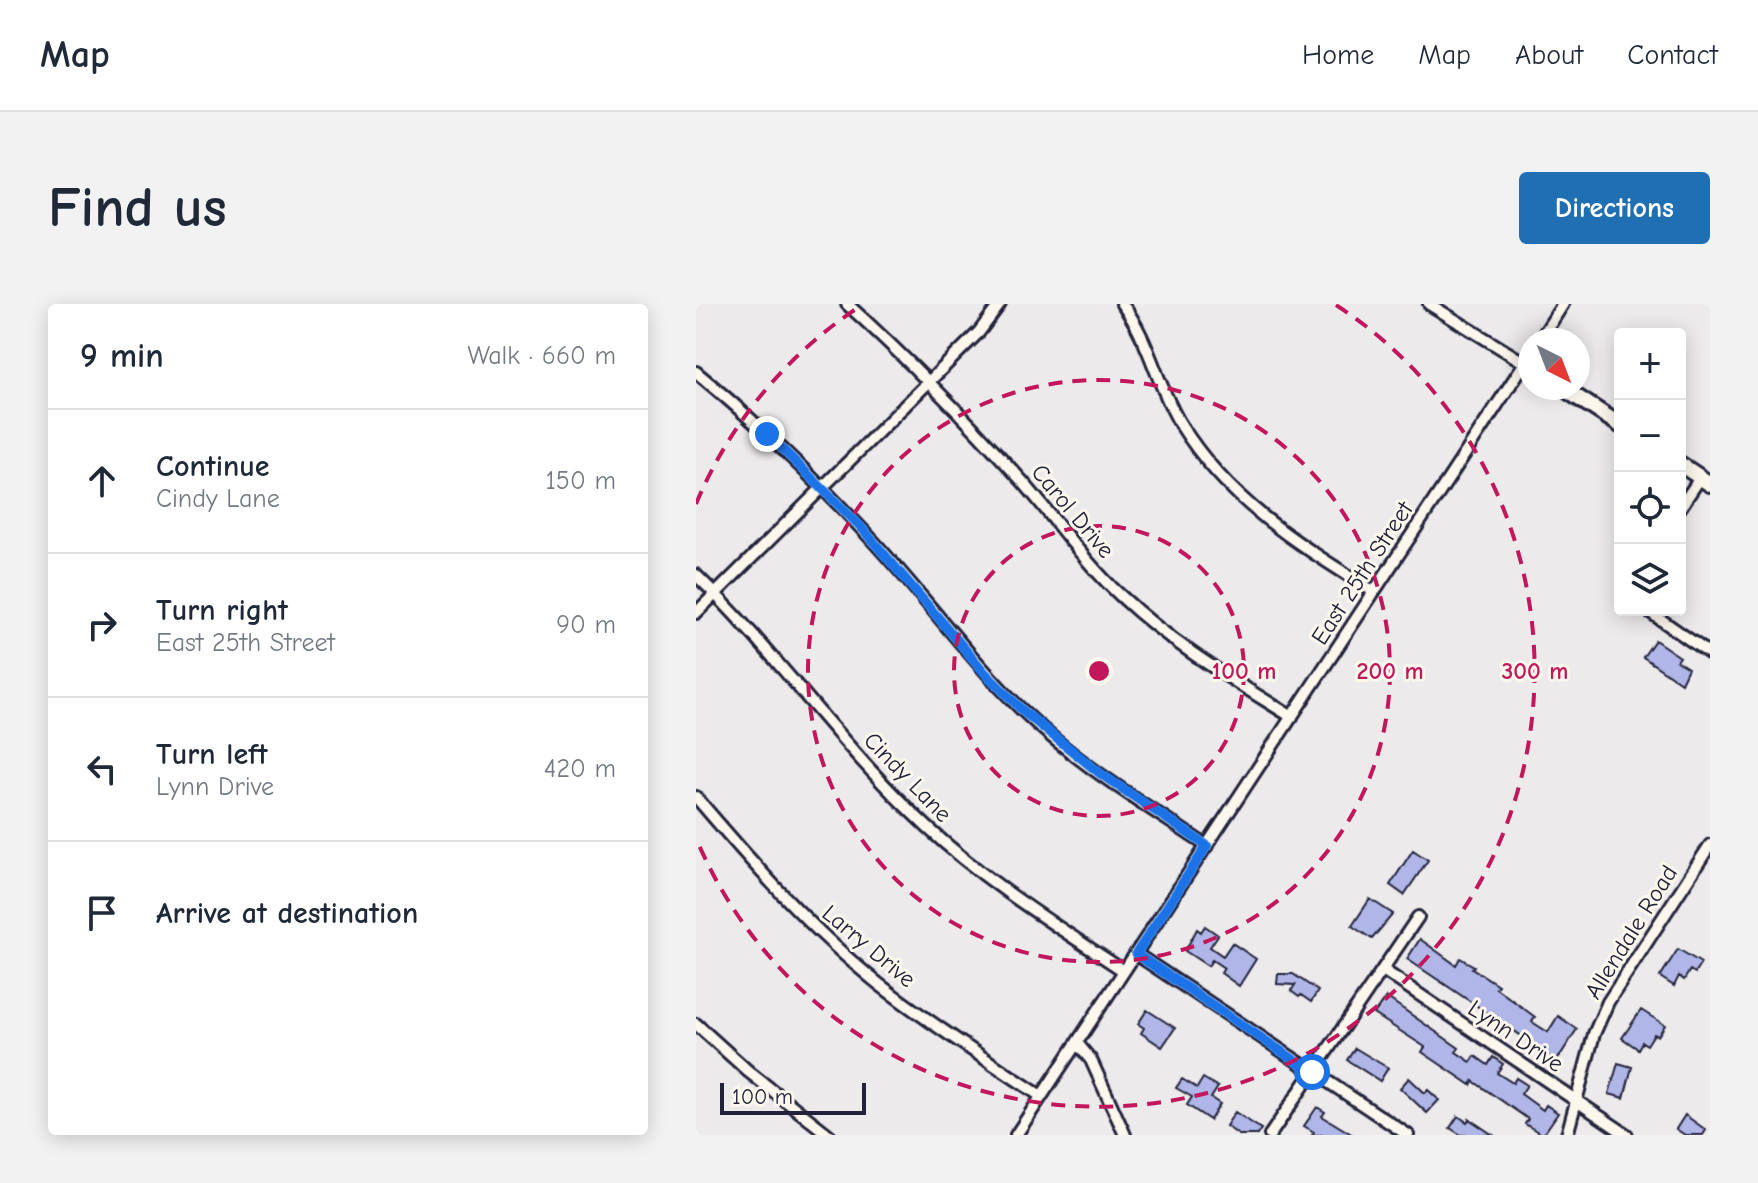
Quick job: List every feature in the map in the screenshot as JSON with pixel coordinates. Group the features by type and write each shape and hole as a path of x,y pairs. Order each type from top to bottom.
{"street":[{"name":"Carol Drive","path":"847,304 930,382 1024,484 1088,563 1120,596 1192,654 1292,717"},
{"path":"696,613 930,382 979,332 1000,304"},
{"path":"1122,304 1140,334 1179,422 1205,460 1242,500 1289,538 1373,591"},
{"path":"1429,304 1518,355"},
{"path":"1548,328 1563,304"},
{"path":"696,372 767,434 861,527 985,673 1024,712 1101,774 1207,846"},
{"name":"East 25th Street","path":"1016,1135 1518,376"},
{"path":"1581,400 1614,421"},
{"path":"1686,468 1705,481 1686,502"},
{"name":"Cindy Lane","path":"696,575 778,661 878,778 928,828 1004,891 1124,971"},
{"path":"1656,616 1710,654"},
{"name":"Larry Drive","path":"696,797 753,864 829,941 929,1021 1041,1096"},
{"name":"Allendale Road","path":"1567,1135 1594,1034 1608,1002 1710,845"},
{"path":"1270,1135 1418,917"},
{"path":"1136,954 1408,1135"},
{"name":"Lynn Drive","path":"1383,970 1627,1135"},
{"path":"696,1024 749,1072 829,1135"},
{"path":"1077,1043 1091,1060 1125,1135"}],"building":[{"path":"1655,640 1680,657 1677,661 1688,668 1681,683 1643,657"},
{"path":"1413,850 1428,860 1404,895 1390,885"},
{"path":"1370,899 1393,914 1372,939 1352,926"},
{"path":"1205,926 1218,935 1210,947 1223,956 1232,943 1256,959 1239,986 1221,973 1224,968 1212,960 1208,966 1185,951 1197,929 1201,932"},
{"path":"1420,939 1456,965 1460,958 1474,966 1472,968 1498,985 1496,988 1535,1017 1532,1022 1548,1032 1558,1016 1577,1029 1556,1062 1407,959"},
{"path":"1678,949 1701,963 1695,973 1690,970 1684,980 1679,976 1674,986 1660,977"},
{"path":"1278,974 1293,974 1318,991 1311,1002 1301,995 1299,997 1291,991 1295,985 1277,984"},
{"path":"1386,997 1459,1048 1456,1052 1471,1062 1475,1056 1488,1065 1493,1057 1503,1064 1497,1073 1513,1083 1516,1078 1527,1085 1521,1094 1543,1110 1546,1105 1558,1113 1543,1135 1525,1124 1528,1119 1473,1081 1471,1085 1422,1052 1425,1047 1374,1014"},
{"path":"1147,1010 1175,1028 1162,1047 1141,1033 1144,1028 1138,1024"},
{"path":"1641,1010 1665,1025 1658,1036 1654,1034 1647,1045 1642,1042 1638,1049 1622,1038"},
{"path":"1355,1048 1388,1068 1380,1081 1347,1060"},
{"path":"1618,1063 1632,1067 1624,1098 1609,1094"},
{"path":"1203,1078 1218,1087 1211,1098 1220,1104 1210,1120 1187,1105 1192,1097 1176,1088 1182,1079 1197,1088"},
{"path":"1409,1078 1425,1093 1428,1090 1439,1100 1427,1113 1400,1088"},
{"path":"1317,1107 1325,1112 1322,1116 1353,1135 1312,1135 1314,1132 1304,1126"},
{"path":"1235,1112 1261,1129 1257,1135 1239,1135 1226,1126"},
{"path":"1685,1115 1706,1130 1703,1135 1685,1135 1676,1129"},
{"path":"1458,1116 1467,1122 1469,1119 1493,1135 1461,1135 1450,1128"}],"route":[{"path":"767,434 861,527 985,673 1024,712 1101,774 1207,846 1136,954 1312,1072"}]}
